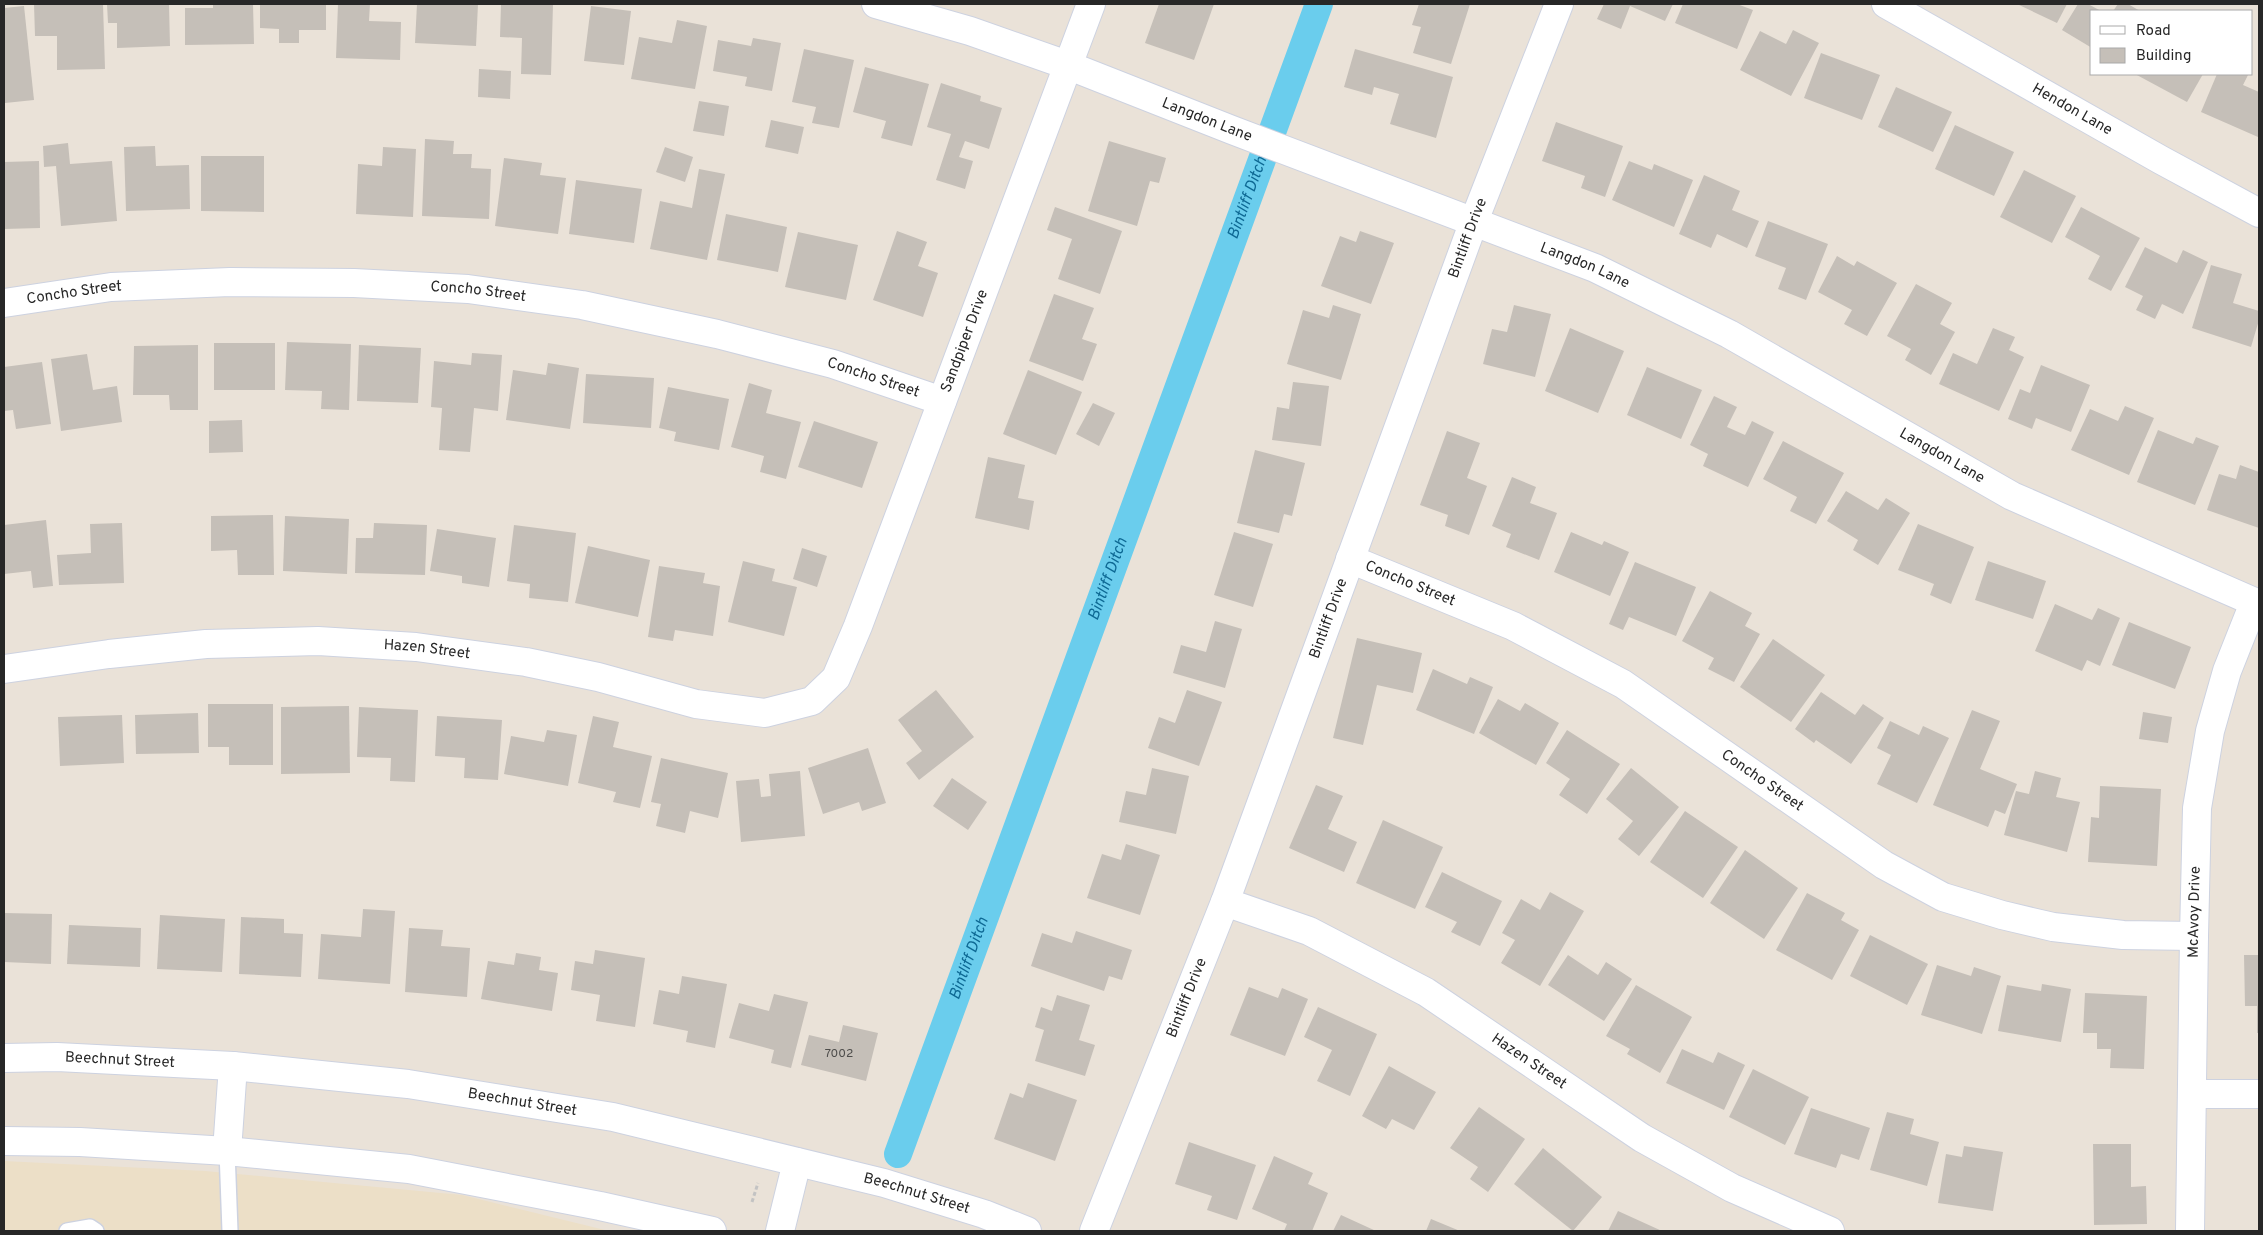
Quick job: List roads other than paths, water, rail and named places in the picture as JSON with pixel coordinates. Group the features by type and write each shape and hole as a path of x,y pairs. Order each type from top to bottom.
{"street":[{"name":"Langdon Lane","path":"876,4 970,31 1067,65 1604,272 1729,334 2012,496 2256,604"},
{"name":"Sandpiper Drive","path":"836,678 858,626 1091,4"},
{"name":"Bintliff Drive","path":"1094,1231 1225,902 1474,221 1559,4"},
{"name":"Hendon Lane","path":"1886,4 2161,160 2259,213"},
{"name":"Concho Street","path":"4,303 111,287 230,282 354,283 468,289 582,305 717,334 833,364 942,401"},
{"name":"Concho Street","path":"1350,559 1513,626 1623,684 1884,865 1943,897 2002,915 2054,927 2122,935 2194,936"},
{"name":"McAvoy Drive","path":"2190,1231 2197,808 2210,731 2227,670 2256,604"},
{"name":"Hazen Street","path":"4,670 110,654 206,644 318,641 416,647 526,662 598,677 696,704 765,713 812,701 836,678"},
{"name":"Hazen Street","path":"1225,902 1308,931 1426,992 1642,1138 1732,1188 1830,1231"},
{"name":"Beechnut Street","path":"4,1058 57,1057 233,1066 408,1084 613,1117 884,1183 984,1214 1027,1231"},
{"path":"227,1151 233,1066"},
{"path":"2192,1094 2259,1094"},
{"path":"4,1141 80,1142 227,1151 409,1169 600,1206 712,1231"},
{"path":"780,1231 797,1162"}],"lane":[{"path":"227,1151 230,1231"},
{"path":"67,1231 90,1227 96,1231"}],"waterway":[{"name":"Bintliff Ditch","path":"898,1154 1319,4"}]}
